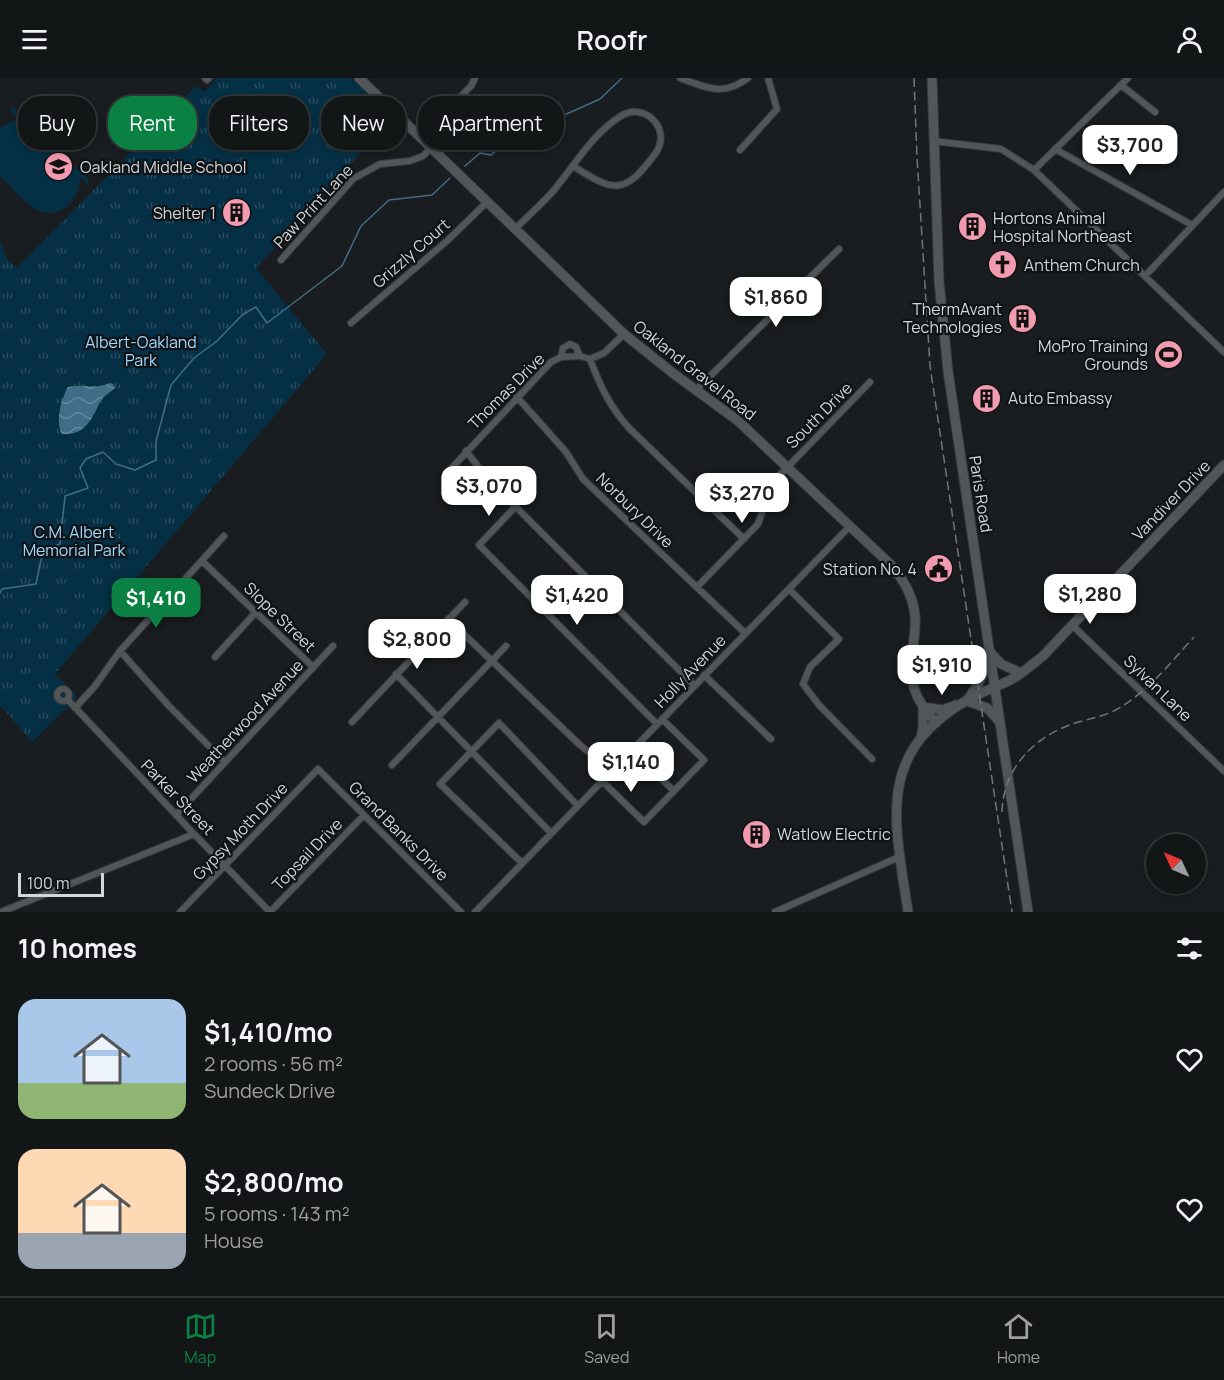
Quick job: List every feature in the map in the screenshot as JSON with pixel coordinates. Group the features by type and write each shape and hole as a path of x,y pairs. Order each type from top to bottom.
{"main road":[{"name":"Oakland Gravel Road","path":"359,78 418,134"},
{"name":"Paris Road","path":"932,78 939,281 948,371 1028,912"},
{"name":"Oakland Gravel Road","path":"433,150 624,334 737,420 890,564 909,591 915,615 911,671 914,689 923,707 936,723"},
{"name":"Vandiver Drive","path":"908,912 896,830 896,798 907,761 918,743 936,723 965,702 1021,673 1043,656 1224,465"},
{"path":"918,743 923,729 923,707 943,710 965,702 978,684 990,656 1021,673"},
{"path":"965,702 987,708 1000,723"}],"street":[{"path":"461,96 475,78"},
{"path":"680,78 722,90 731,89 748,78"},
{"path":"740,150 777,109 768,78"},
{"path":"1034,170 1128,78"},
{"path":"1121,85 1155,112"},
{"path":"515,229 553,191 585,148 620,117 636,111 645,114 658,126 662,134 657,152 626,184 609,186 573,166"},
{"path":"933,141 1001,149 1034,170 1224,352"},
{"path":"1055,149 1192,225"},
{"name":"Paw Print Lane","path":"281,260 353,179 380,164 417,159 429,150"},
{"path":"1145,276 1224,192"},
{"name":"Grizzly Court","path":"351,323 448,240 487,202"},
{"path":"696,390 839,249"},
{"path":"624,334 604,353 590,359 603,393 629,428 744,539"},
{"path":"561,357 563,348 570,344 576,347 580,356"},
{"name":"Thomas Drive","path":"448,472 551,362 561,357 580,356 590,359"},
{"name":"South Drive","path":"697,587 758,524 771,486 787,466 870,382"},
{"name":"Norbury Drive","path":"517,397 566,452 583,479 745,633"},
{"path":"466,451 487,478 694,685"},
{"path":"516,506 479,545 660,722 704,760 644,822 602,781"},
{"name":"Holly Avenue","path":"475,912 521,862 850,526"},
{"path":"75,708 95,686 120,651 224,536"},
{"name":"Slope Street","path":"202,561 313,667"},
{"path":"789,589 839,639 810,667 803,684 819,705 872,759"},
{"path":"352,722 465,602"},
{"path":"215,657 256,612"},
{"path":"448,619 580,745 611,770"},
{"name":"Sylvan Lane","path":"1072,625 1224,771"},
{"name":"Weatherwood Avenue","path":"176,815 333,646"},
{"path":"392,765 506,646"},
{"path":"120,651 169,706 225,762"},
{"path":"396,674 551,833"},
{"path":"704,675 771,739"},
{"name":"Parker Street","path":"68,700 270,912"},
{"path":"521,862 440,784 499,723 578,806"},
{"path":"632,750 674,791"},
{"name":"Grand Banks Drive","path":"318,769 461,912"},
{"name":"Gypsy Moth Drive","path":"180,912 318,769"},
{"name":"Topsail Drive","path":"270,912 364,815"},
{"path":"1,912 194,834"},
{"path":"775,912 899,857"}],"green space":[{"name":"Albert-Oakland Park","path":"217,78 351,78 370,96 321,96 321,150 363,150 256,268 327,354 55,674 78,697 32,742 0,705 0,239 7,259 17,268 133,150 197,150 197,96 186,96 196,86 204,92"},
{"path":"13,107 18,112 18,119 9,110"},
{"path":"18,119 18,150 58,150 90,181 87,184 80,177 75,197 66,207 57,212 47,213 38,210 21,198 0,176 0,127"}],"water":[{"path":"110,383 115,388 101,400 87,425 77,432 62,434 59,423 60,410 68,387 98,386"}],"waterway":[{"path":"465,166 480,153 491,155 499,148 508,149 513,140 527,142 562,116 600,99 622,78"},
{"path":"0,593 2,589 36,584 43,550 60,544 65,496 88,488 80,468 86,459 103,452 116,464 135,470 156,460 156,441 171,385 194,358 217,341 242,315 256,307 267,323 342,266 361,226 389,200 432,195 450,178"}],"railway":[{"path":"914,78 930,366 1012,912"},
{"path":"1002,812 1004,796 1014,769 1033,747 1058,730 1106,714 1124,705 1153,682 1194,637"}],"place":[{"name":"Oakland Middle School","path":"59,167"},
{"name":"Shelter 1","path":"237,213"},
{"name":"Hortons Animal Hospital Northeast","path":"972,227"},
{"name":"Anthem Church","path":"1003,265"},
{"name":"ThermAvant Technologies","path":"1023,318"},
{"name":"MoPro Training Grounds","path":"1169,355"},
{"name":"Auto Embassy","path":"987,398"},
{"name":"Station No. 4","path":"938,569"},
{"name":"Watlow Electric","path":"756,834"}],"park label":[{"name":"C.M. Albert Memorial Park","path":"74,541"}]}
